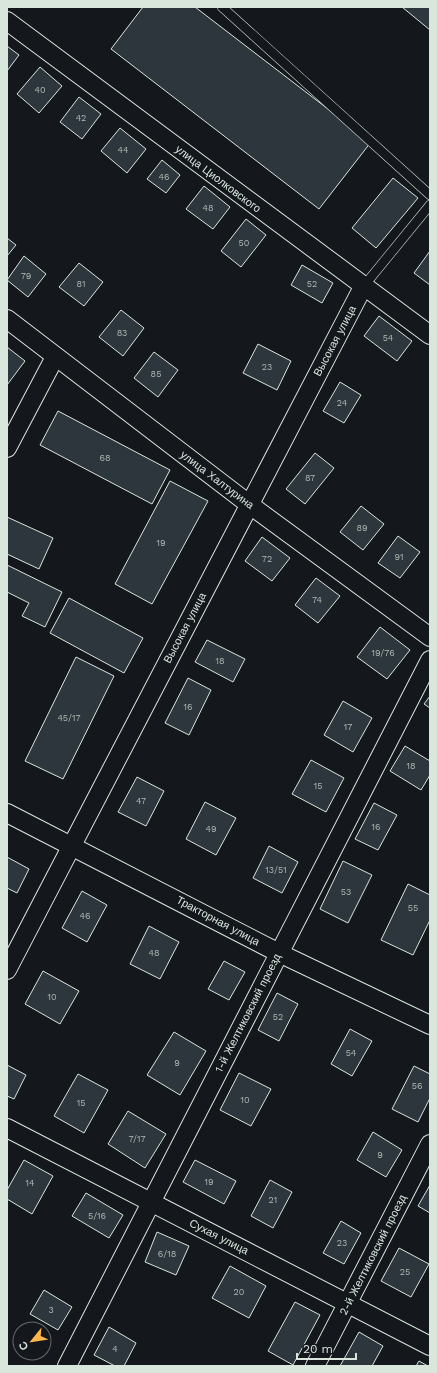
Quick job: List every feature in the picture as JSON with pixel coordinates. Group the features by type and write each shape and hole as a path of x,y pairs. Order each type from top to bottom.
{"street":[{"name":"улица Циолковского","path":"7,21 363,287 430,335"},
{"name":"Высокая улица","path":"7,970 363,287"},
{"name":"улица Халтурина","path":"7,319 250,505 430,637"},
{"path":"7,448 55,357"},
{"name":"1-й Желтиковский проезд","path":"67,1366 430,660"},
{"name":"Тракторная улица","path":"7,813 72,845 279,953 430,1025"},
{"name":"Сухая улица","path":"7,1128 430,1346"},
{"name":"2-й Желтиковский проезд","path":"315,1366 430,1144"}],"lane":[{"path":"222,7 430,195"},
{"path":"363,287 430,205"}],"building":[{"path":"143,7 195,7 371,142 319,209 111,49"},
{"path":"402,7 430,7 430,30"},
{"path":"7,46 19,55 7,71"},
{"path":"40,67 62,86 39,113 17,94"},
{"path":"79,97 101,114 82,139 60,122"},
{"path":"120,128 146,149 127,173 101,151"},
{"path":"162,160 180,175 166,193 147,179"},
{"path":"393,178 418,198 376,248 352,228"},
{"path":"204,186 230,207 213,229 186,209"},
{"path":"246,219 266,235 241,267 221,251"},
{"path":"7,238 16,245 7,256"},
{"path":"430,251 430,285 414,273"},
{"path":"24,256 46,274 28,297 7,280"},
{"path":"79,263 103,282 84,306 59,287"},
{"path":"302,265 333,283 322,303 291,285"},
{"path":"121,310 144,328 123,356 99,337"},
{"path":"379,316 412,341 397,361 364,336"},
{"path":"258,344 291,361 277,390 243,373"},
{"path":"7,347 25,361 7,385"},
{"path":"154,352 178,370 158,397 134,378"},
{"path":"340,382 361,395 344,423 323,411"},
{"path":"58,411 170,470 152,504 40,445"},
{"path":"315,453 334,468 305,504 286,489"},
{"path":"170,481 208,501 152,604 115,584"},
{"path":"361,506 384,524 363,550 340,532"},
{"path":"7,517 53,538 39,569 7,554"},
{"path":"398,536 420,552 400,578 378,563"},
{"path":"262,537 290,558 272,581 245,561"},
{"path":"7,565 62,592 45,627 22,616 29,603 7,592"},
{"path":"316,578 340,596 318,623 295,605"},
{"path":"69,598 143,638 124,673 50,633"},
{"path":"380,627 410,650 387,679 357,657"},
{"path":"207,640 245,659 233,682 195,662"},
{"path":"76,657 114,676 63,779 25,761"},
{"path":"188,678 211,690 189,735 165,723"},
{"path":"430,696 430,708 424,704"},
{"path":"343,701 372,718 353,752 324,735"},
{"path":"405,746 430,761 430,775 421,790 390,771"},
{"path":"311,760 344,778 326,812 292,794"},
{"path":"137,777 164,791 146,826 118,812"},
{"path":"205,802 236,818 216,855 186,839"},
{"path":"374,803 397,815 378,850 355,839"},
{"path":"269,846 298,862 282,893 253,878"},
{"path":"7,857 29,869 17,893 7,888"},
{"path":"343,861 372,875 348,923 320,909"},
{"path":"408,884 430,895 430,920 413,955 381,940"},
{"path":"82,891 107,905 87,942 62,928"},
{"path":"149,926 179,942 160,979 130,964"},
{"path":"224,961 245,972 229,1000 208,989"},
{"path":"43,971 79,991 60,1024 25,1004"},
{"path":"277,993 298,1004 279,1041 258,1030"},
{"path":"350,1029 372,1041 352,1076 331,1064"},
{"path":"174,1032 206,1051 180,1095 147,1075"},
{"path":"7,1065 26,1075 14,1099 7,1096"},
{"path":"414,1066 430,1074 430,1098 418,1122 392,1109"},
{"path":"239,1073 271,1089 251,1126 220,1110"},
{"path":"78,1074 108,1090 84,1133 54,1116"},
{"path":"128,1111 166,1134 145,1168 108,1144"},
{"path":"373,1132 402,1150 386,1177 357,1160"},
{"path":"24,1160 53,1176 32,1214 7,1199 7,1190"},
{"path":"195,1160 236,1181 224,1204 183,1182"},
{"path":"270,1180 292,1192 273,1228 251,1216"},
{"path":"430,1185 430,1213 418,1206"},
{"path":"86,1193 123,1215 109,1238 72,1216"},
{"path":"341,1221 361,1233 344,1264 323,1253"},
{"path":"157,1232 189,1246 176,1275 145,1262"},
{"path":"399,1248 429,1264 411,1297 381,1281"},
{"path":"230,1266 266,1286 249,1318 212,1298"},
{"path":"44,1290 72,1307 58,1330 52,1327 52,1321 42,1321 30,1314"},
{"path":"295,1302 320,1315 293,1365 268,1351"},
{"path":"109,1327 136,1343 124,1366 115,1366 94,1355"},
{"path":"359,1332 383,1346 372,1366 340,1366"},
{"path":"419,1361 428,1366 416,1366"}]}
